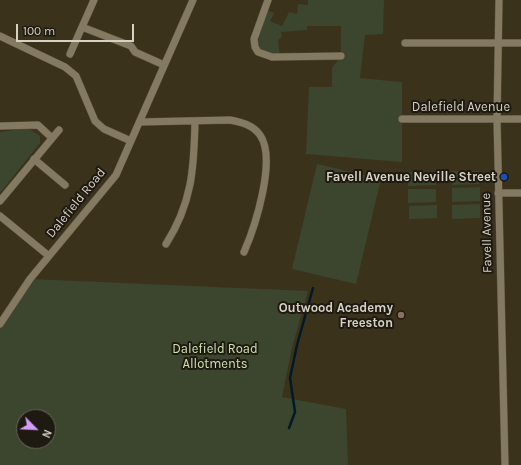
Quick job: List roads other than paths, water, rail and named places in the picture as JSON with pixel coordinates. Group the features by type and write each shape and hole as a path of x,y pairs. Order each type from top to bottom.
{"street":[{"path":"70,54 94,0"},
{"name":"Dalefield Road","path":"0,324 30,279 116,175 193,0"},
{"path":"268,0 254,39 255,47 258,52 272,57 342,56"},
{"name":"Favell Avenue","path":"499,0 497,118 505,465"},
{"path":"82,27 132,46 135,52 164,65"},
{"path":"0,36 52,60 76,76 95,121 104,129 131,142"},
{"path":"405,43 521,43"},
{"name":"Dalefield Avenue","path":"402,119 521,119"},
{"path":"140,122 230,120 241,122 251,127 260,135 266,148 260,206 253,231 244,252"},
{"path":"166,244 181,217 188,198 194,160 195,121"},
{"path":"0,126 38,125 52,138"},
{"path":"0,201 59,130"},
{"path":"34,160 65,184"},
{"path":"58,179 63,172"},
{"path":"498,193 521,193"},
{"path":"0,216 49,256"}],"waterway":[{"path":"289,428 295,412 290,378 297,345 313,288"}],"place":[{"name":"Favell Avenue Neville Street","path":"504,177"},
{"name":"Outwood Academy Freeston","path":"401,315"}],"park label":[{"name":"Dalefield Road Allotments","path":"215,356"}]}
